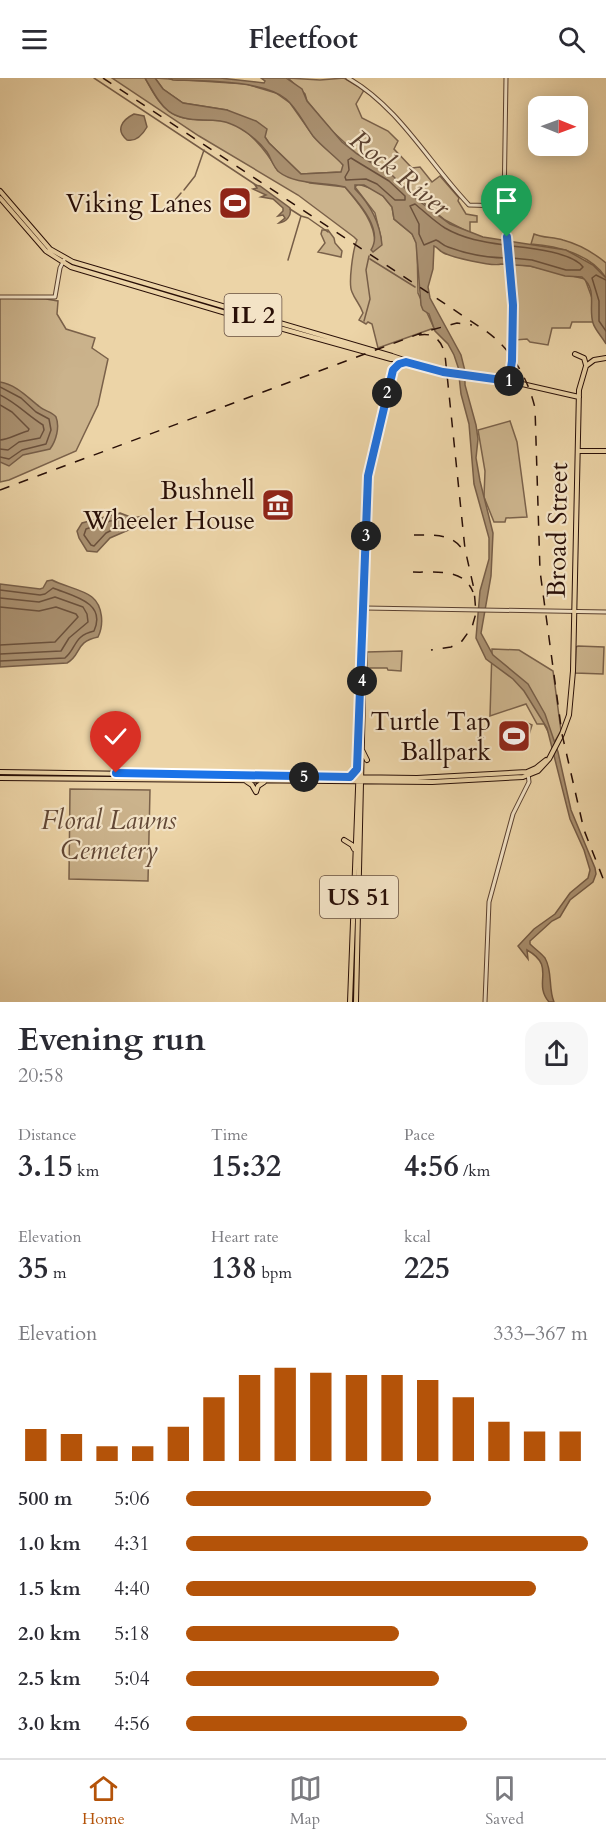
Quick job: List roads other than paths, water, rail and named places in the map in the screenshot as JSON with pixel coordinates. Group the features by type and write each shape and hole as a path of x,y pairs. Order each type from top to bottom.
{"main road":[{"name":"IL 2","path":"0,190 48,247 64,261"},
{"name":"IL 2","path":"0,198 39,244 64,261 437,371 509,381"},
{"path":"575,354 584,358 585,367"},
{"path":"369,779 360,768 368,471 396,358"},
{"path":"585,367 590,362 603,358"},
{"path":"594,368 594,363 603,358"},
{"path":"393,370 399,364 406,362"},
{"name":"Broad Street","path":"527,774 540,770 550,756 569,715 573,671 579,397 585,367"},
{"path":"509,381 579,397"},
{"path":"578,451 606,451"},
{"path":"359,792 362,750 361,708"},
{"path":"0,778 245,781 348,779 368,760 362,750"},
{"path":"0,772 348,779 527,774"},
{"path":"348,779 359,792"},
{"path":"359,792 369,779"},
{"path":"245,781 252,785 256,792 258,786 265,781"},
{"name":"US 51","path":"350,1002 359,792"},
{"name":"US 51","path":"356,1002 359,792"},
{"path":"344,840 351,844 355,853"}],"street":[{"path":"348,78 364,88 391,112 469,205 504,206"},
{"path":"506,78 504,206 513,308 512,361 509,381"},
{"path":"0,297 55,297 64,261"},
{"path":"364,597 374,608"},
{"path":"364,608 606,612"},
{"path":"485,1002 489,902 513,814 527,786 527,774"}],"water":[{"path":"145,78 155,78 163,89 183,103 227,110 256,121 267,129 265,137 269,143 301,174 341,172 343,165 313,136 290,103 276,93 248,85 168,78 220,78 264,83 265,81 261,78 286,78 302,89 307,101 342,142 393,176 415,198 450,224 483,237 566,250 593,265 606,278 606,344 593,323 590,287 582,277 565,276 530,266 496,265 472,261 447,254 434,246 433,269 428,287 430,298 461,355 465,371 465,385 476,425 478,439 476,458 480,481 493,533 491,576 481,633 493,655 528,684 545,714 558,752 571,810 595,868 596,874 593,882 570,900 560,917 552,921 530,941 530,944 545,958 547,963 554,1002 549,1002 544,995 541,962 527,950 528,959 518,946 534,929 555,914 570,893 588,878 590,870 570,819 547,728 524,691 513,679 486,659 476,638 480,591 489,559 489,538 474,484 469,424 461,394 458,367 448,344 435,331 429,314 423,310 421,305 416,243 412,234 394,219 392,207 383,196 364,185 355,185 355,189 374,214 379,229 382,245 373,252 371,250 374,242 372,225 368,216 345,187 302,181 286,176 277,170 260,144 241,129 221,121 182,118 167,110"},
{"path":"134,114 144,116 147,127 136,139 127,140 121,133 121,129 123,122"},
{"path":"255,185 260,186 290,208 290,214 286,220 279,223 285,218 283,215 278,216 283,208 273,199 261,197 266,195 253,189 257,188"},
{"path":"0,382 17,389 53,414 58,425 56,438 50,449 23,455 9,466 0,462"},
{"path":"120,513 133,518 143,516 144,518 138,526 110,538 97,552 87,551 77,531 82,523"},
{"path":"52,580 84,592 96,601 101,616 98,637 85,642 72,660 67,663 0,667 0,584 40,589 47,581"}],"waterway":[{"path":"94,78 256,185"},
{"path":"184,190 195,176 204,150"},
{"path":"170,206 181,193"},
{"path":"288,260 301,216 290,209"},
{"path":"301,216 308,218 328,232"},
{"path":"364,321 370,299 366,270 369,256"},
{"path":"370,259 415,287"}],"railway":[{"path":"103,78 486,331 511,355 528,386 535,408 540,571 562,734 584,830 606,886"},
{"path":"0,490 424,332 457,323 472,325"},
{"path":"419,335 433,336 442,346 445,355 465,549 474,589 476,613 472,627 462,641 451,647 431,650"},
{"path":"414,535 437,535 450,539 456,542 465,554"},
{"path":"413,572 439,572 455,575 463,578 473,592"}],"place":[{"name":"Viking Lanes","path":"235,203"},
{"name":"Bushnell Wheeler House","path":"278,505"},
{"name":"Turtle Tap Ballpark","path":"514,736"}],"water label":[{"name":"Rock River","path":"400,173"}],"park label":[{"name":"Floral Lawns Cemetery","path":"109,835"}]}
